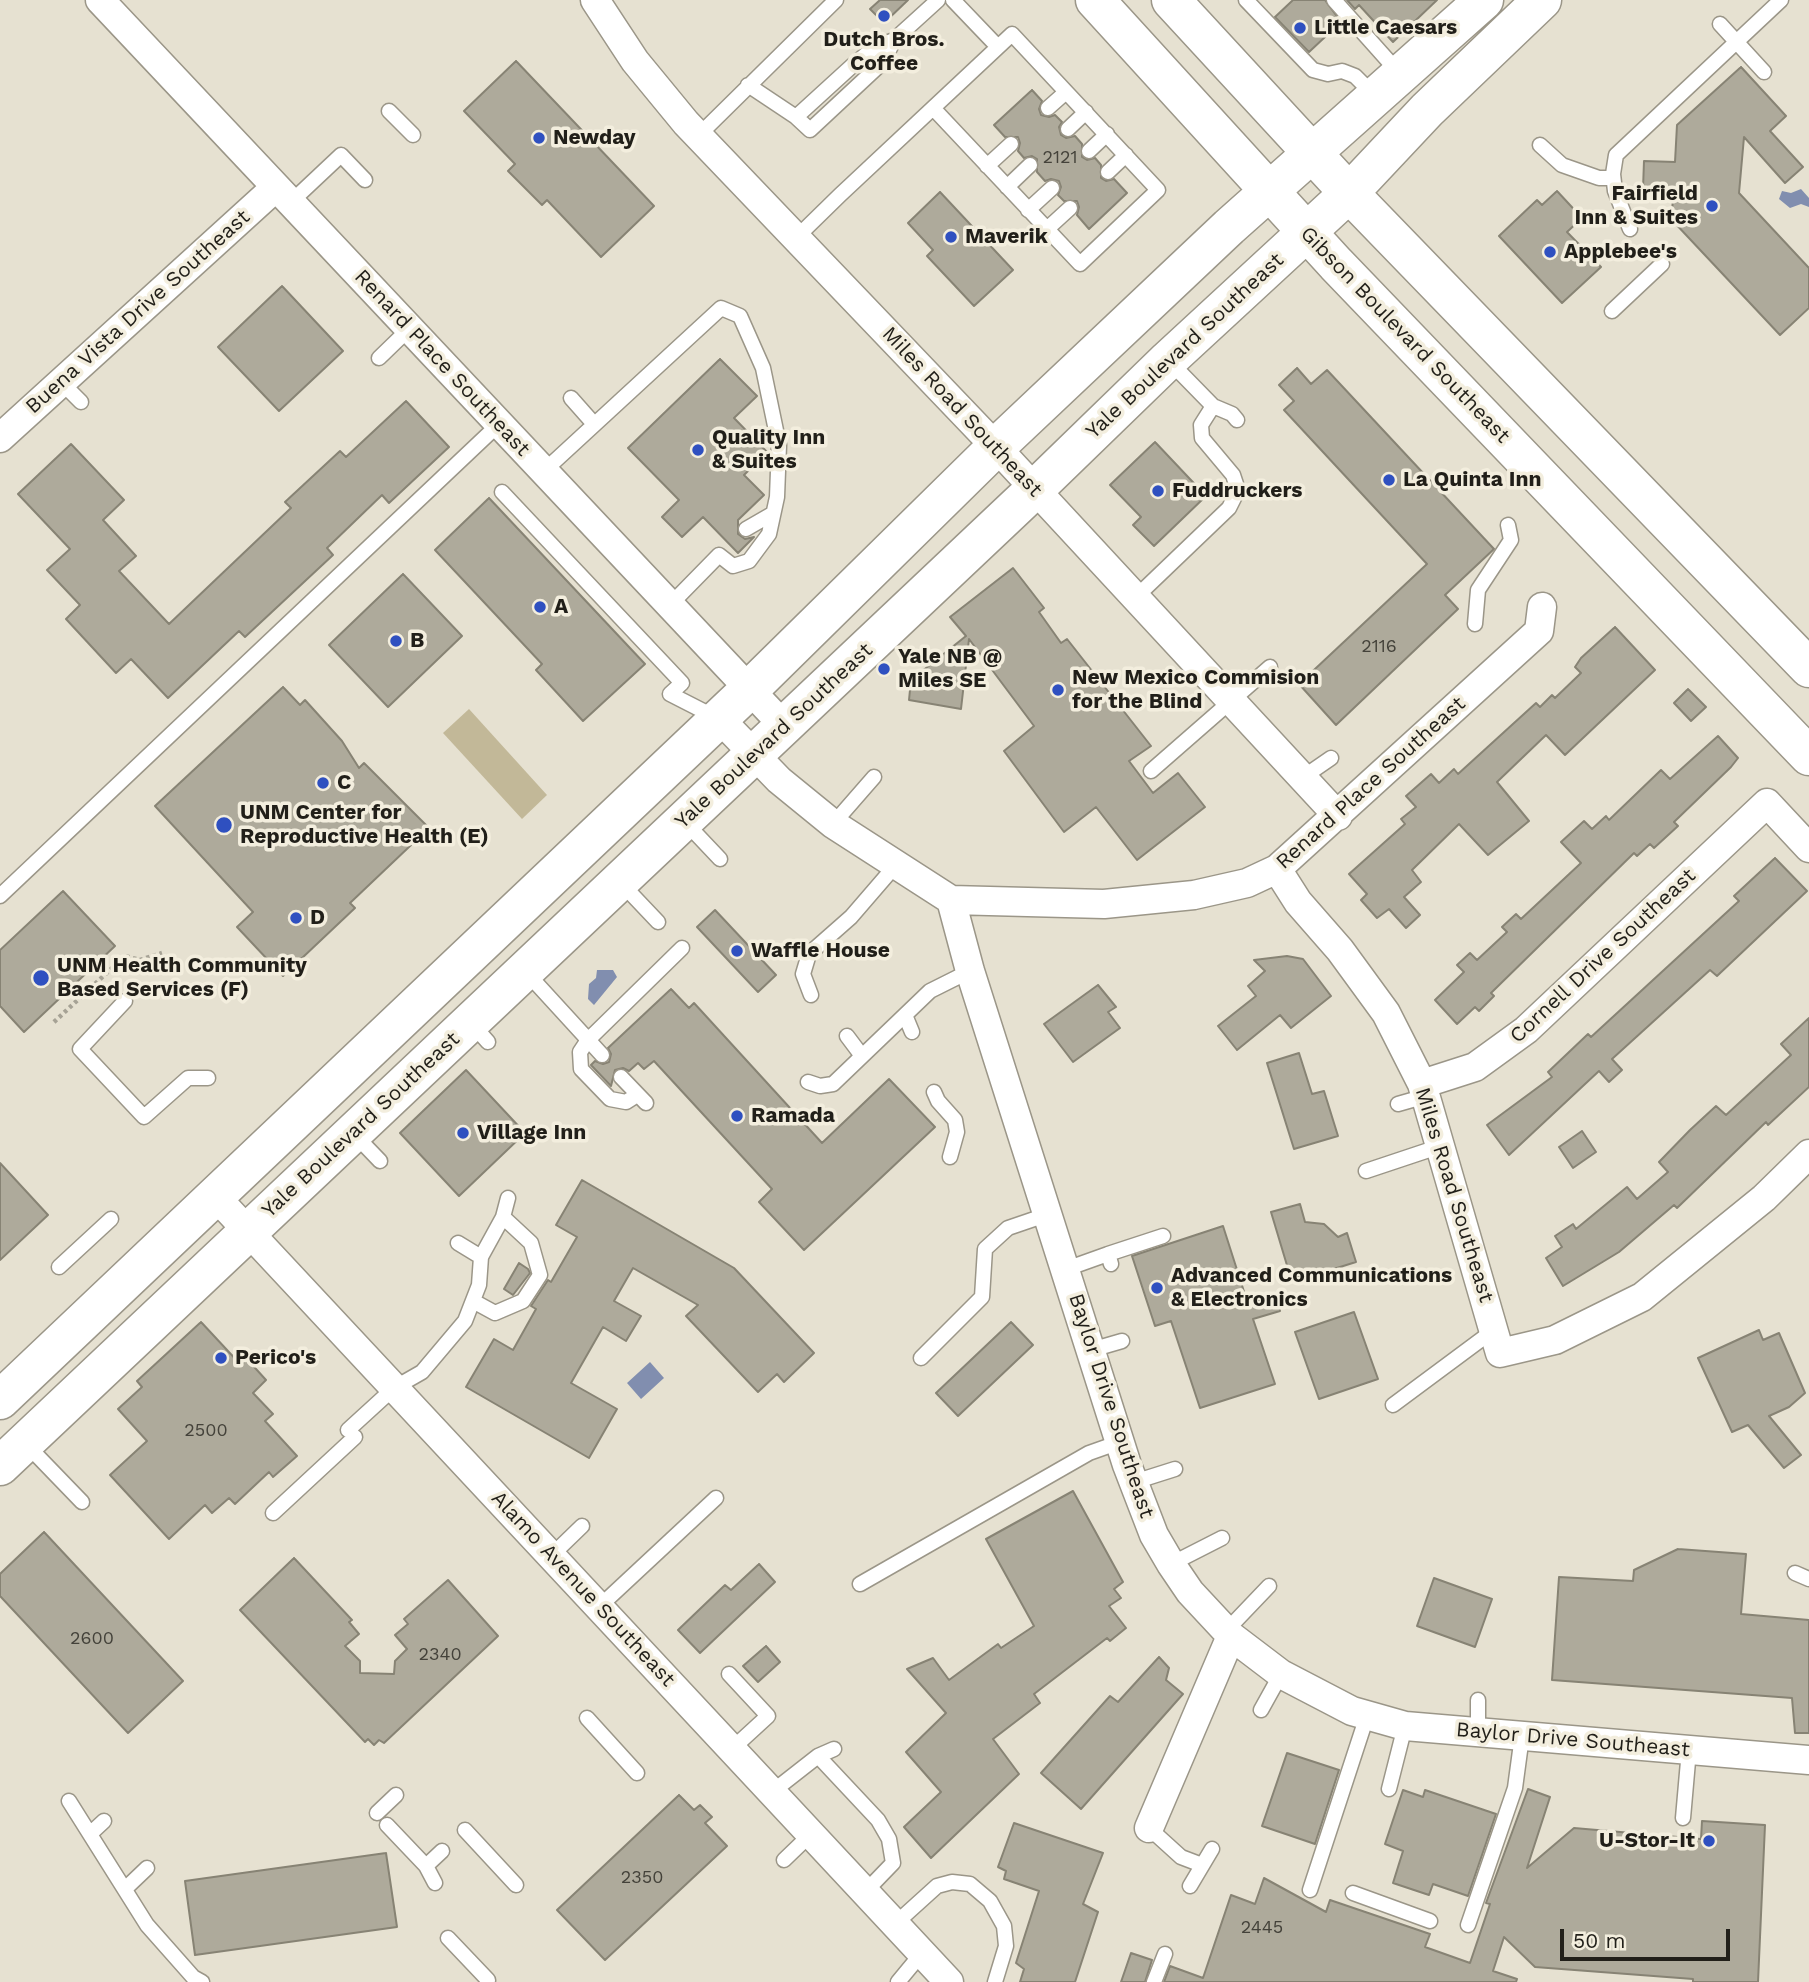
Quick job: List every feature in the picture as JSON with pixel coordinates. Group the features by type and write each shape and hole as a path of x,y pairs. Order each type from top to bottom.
{"main road":[{"name":"Gibson Boulevard Southeast","path":"1095,0 1307,232 1809,756"},
{"path":"1171,0 1349,192 1809,668"},
{"path":"0,1400 750,689 996,447 1269,191 1484,0"},
{"name":"Yale Boulevard Southeast","path":"8,1442 248,1231 353,1133 480,1032 525,971 1168,360 1349,192 1427,110 1542,0"}],"street":[{"name":"Renard Place Southeast","path":"100,0 784,726"},
{"name":"Miles Road Southeast","path":"596,0 635,61 698,136 996,447 1338,816"},
{"name":"Buena Vista Drive Southeast","path":"0,438 61,382 283,195"},
{"name":"Renard Place Southeast","path":"719,718 752,755 833,824 951,900 1104,904 1194,895 1247,883 1277,869 1539,631 1542,607"},
{"name":"Cornell Drive Southeast","path":"1424,1090 1475,1067 1526,1030 1767,803 1809,848"},
{"name":"Miles Road Southeast","path":"1277,869 1298,902 1340,950 1386,1013 1424,1090 1497,1341"},
{"name":"Baylor Drive Southeast","path":"951,900 970,971 1120,1442 1154,1535 1190,1592 1229,1634 1281,1674 1367,1716 1405,1726 1809,1760"},
{"path":"1497,1341 1555,1340 1642,1297 1764,1198 1809,1154"},
{"name":"Alamo Avenue Southeast","path":"216,1197 949,1982"},
{"path":"1149,1828 1229,1634"}],"lane":[{"path":"698,136 836,0"},
{"path":"748,85 796,117 810,130 883,62 894,40 938,0"},
{"path":"953,0 998,47"},
{"path":"1246,0 1313,70 1328,74 1342,71 1388,86"},
{"path":"1334,0 1388,86"},
{"path":"1630,229 1615,191 1613,178 1616,155 1781,0"},
{"path":"1720,24 1764,72"},
{"path":"796,238 933,108 1012,34 1158,190 1080,264 933,108"},
{"path":"1048,108 1066,92"},
{"path":"389,111 413,135"},
{"path":"1068,129 1086,112"},
{"path":"1089,152 1107,134"},
{"path":"987,166 1011,144"},
{"path":"1540,145 1562,165 1599,178 1613,178"},
{"path":"283,195 341,155 365,180"},
{"path":"1108,172 1126,155"},
{"path":"1007,187 1030,164"},
{"path":"1028,210 1052,188"},
{"path":"1047,229 1070,208"},
{"path":"1612,311 1662,264"},
{"path":"544,471 721,308 740,316 763,368 779,445 777,497 769,534 749,561 733,566 719,555"},
{"path":"379,358 410,328"},
{"path":"1168,360 1213,406 1232,414 1237,421"},
{"path":"61,382 81,402"},
{"path":"571,398 594,424"},
{"path":"1135,598 1229,508 1238,490 1233,475 1202,438 1201,425 1213,406"},
{"path":"0,896 499,424"},
{"path":"502,492 682,683 670,694 719,718"},
{"path":"746,529 772,514"},
{"path":"1475,624 1478,590 1511,540 1508,524"},
{"path":"670,605 730,545"},
{"path":"1151,771 1270,667"},
{"path":"1302,779 1331,758"},
{"path":"833,824 873,777"},
{"path":"683,820 720,859"},
{"path":"811,995 803,974 809,954 851,916 895,866"},
{"path":"620,881 659,922"},
{"path":"621,1077 642,1099 626,1102 610,1098 581,1069 580,1052 588,1040 682,948"},
{"path":"525,971 602,1055"},
{"path":"808,1082 820,1086 832,1084 930,991 970,971"},
{"path":"125,1001 80,1049 144,1117 188,1078 208,1077"},
{"path":"905,1015 912,1032"},
{"path":"847,1035 862,1056"},
{"path":"1398,1104 1424,1090"},
{"path":"934,1092 938,1101 955,1120 957,1132 950,1157"},
{"path":"353,1133 380,1161"},
{"path":"1366,1171 1441,1146"},
{"path":"273,1513 394,1388 422,1372 465,1321 479,1285 481,1257 503,1217 508,1198"},
{"path":"921,1358 982,1297 985,1249 1008,1228 1049,1214"},
{"path":"473,1301 495,1313 523,1301 540,1275 531,1243 503,1217"},
{"path":"59,1267 111,1219"},
{"path":"1066,1269 1110,1259 1163,1236"},
{"path":"458,1243 481,1257"},
{"path":"1091,1350 1122,1341"},
{"path":"1393,1405 1497,1341"},
{"path":"8,1442 82,1502"},
{"path":"860,1584 1089,1453 1120,1442"},
{"path":"1134,1482 1175,1469"},
{"path":"599,1607 716,1498"},
{"path":"551,1556 582,1526"},
{"path":"1171,1564 1222,1538"},
{"path":"1229,1634 1269,1586"},
{"path":"729,1674 768,1716 732,1749"},
{"path":"1261,1710 1281,1674"},
{"path":"1478,1700 1478,1732"},
{"path":"1310,1890 1367,1716"},
{"path":"587,1718 637,1773"},
{"path":"1389,1789 1405,1726"},
{"path":"1468,1926 1515,1788 1522,1736"},
{"path":"772,1792 818,1756 834,1749"},
{"path":"1683,1818 1689,1750"},
{"path":"818,1756 878,1820 889,1839 893,1863 865,1892"},
{"path":"377,1813 396,1795"},
{"path":"69,1801 147,1924 193,1977 202,1982"},
{"path":"90,1834 104,1821"},
{"path":"387,1825 426,1866 435,1884"},
{"path":"1149,1828 1181,1857 1202,1865"},
{"path":"465,1830 516,1885"},
{"path":"784,1860 811,1834"},
{"path":"1190,1886 1212,1849"},
{"path":"426,1866 442,1851"},
{"path":"124,1889 147,1868"},
{"path":"895,1924 937,1886 952,1882 970,1884 990,1901 1004,1926 1006,1946 995,1982"},
{"path":"1353,1893 1430,1921"},
{"path":"448,1938 488,1980"},
{"path":"898,1982 922,1953"},
{"path":"1154,1982 1165,1954"}],"path":[{"path":"54,1022 125,956 140,960 162,953"}],"shaded area":[{"path":"469,709 547,795 522,819 443,733"}],"water":[{"path":"1801,189 1809,198 1809,207 1801,204 1790,208 1779,199 1782,191 1791,193"},
{"path":"597,970 613,970 617,977 594,1005 588,999 589,984 596,978"},
{"path":"650,1362 664,1378 641,1399 627,1383"}],"building":[{"name":"Dutch Bros. Coffee","path":"880,0 908,0 884,23 870,9"},
{"path":"1293,0 1325,0 1341,22 1309,52 1275,17"},
{"path":"1347,0 1437,0 1393,42 1359,5 1355,9"},
{"name":"Newday","path":"516,61 654,206 601,257 547,200 542,205 508,171 515,164 464,111"},
{"name":"Fairfield Inn & Suites","path":"1741,67 1786,116 1770,131 1803,167 1785,183 1744,137 1739,193 1809,268 1809,308 1780,335 1672,220 1673,190 1643,189 1644,161 1675,162 1677,125"},
{"name":"Maverik","path":"1032,90 1042,101 1039,109 1041,115 1055,115 1062,122 1059,127 1061,135 1066,138 1075,136 1082,144 1082,157 1087,160 1095,158 1101,165 1101,178 1106,181 1114,179 1127,193 1089,229 1077,215 1077,201 1064,201 1058,195 1061,187 1059,181 1045,181 1037,172 1037,159 1032,156 1024,158 1018,151 1018,137 1005,137 994,125"},
{"name":"Applebee's","path":"1557,191 1582,218 1567,232 1601,267 1562,303 1499,236 1537,200 1542,205"},
{"name":"Maverik","path":"940,192 1013,270 974,306 927,256 933,250 908,223"},
{"path":"282,286 343,351 279,411 218,347"},
{"name":"Quality Inn & Suites","path":"720,359 757,396 734,418 767,452 744,475 764,495 738,520 738,534 745,539 754,537 738,553 703,517 682,537 662,517 679,500 628,448"},
{"name":"La Quinta Inn","path":"1297,368 1311,384 1327,370 1494,549 1445,595 1458,609 1336,725 1299,684 1427,564 1284,410 1294,401 1279,385"},
{"path":"406,401 449,447 389,503 382,495 327,548 333,555 245,637 239,631 168,698 131,659 116,673 66,619 80,605 47,570 70,549 18,494 71,444 124,500 103,520 136,556 119,571 169,624 291,508 285,502 340,451 346,457"},
{"name":"Fuddruckers","path":"1155,442 1206,496 1154,546 1133,525 1141,517 1110,485"},
{"name":"A","path":"489,498 645,664 583,721 536,670 542,664 435,550"},
{"name":"New Mexico Commision for the Blind","path":"1013,568 1044,608 1039,612 1061,643 1067,639 1151,746 1129,761 1153,793 1178,773 1205,807 1137,860 1096,807 1064,832 1004,751 1034,726 969,639 961,709 909,700 911,680 966,636 950,617"},
{"name":"B","path":"403,574 462,636 388,707 329,645"},
{"path":"1615,627 1655,670 1565,755 1546,735 1497,782 1529,821 1488,855 1459,824 1412,870 1421,882 1404,897 1420,915 1406,928 1389,909 1377,918 1361,900 1367,894 1349,874 1405,824 1401,819 1416,807 1406,796 1431,774 1439,783 1454,769 1458,774 1536,703 1540,707 1552,695 1555,698 1581,673 1575,667 1581,658"},
{"path":"283,687 300,705 305,700 342,741 359,768 364,763 429,828 350,903 355,908 283,976 237,927 253,912 155,806"},
{"path":"1688,689 1706,707 1691,721 1674,703"},
{"path":"1718,736 1738,758 1674,822 1678,826 1654,848 1650,844 1637,856 1634,853 1491,993 1494,996 1479,1011 1475,1007 1457,1024 1435,1000 1464,972 1457,965 1470,953 1477,960 1507,932 1502,927 1516,914 1521,919 1581,863 1561,842 1584,821 1592,829 1606,816 1609,820 1661,770 1670,779"},
{"path":"1775,858 1807,891 1717,976 1710,970 1612,1059 1622,1070 1609,1082 1599,1071 1509,1155 1487,1125 1552,1077 1548,1072 1588,1034 1591,1037 1739,901 1734,896"},
{"name":"UNM Health Community Based Services (F)","path":"63,891 115,946 24,1032 0,1006 0,950"},
{"name":"Waffle House","path":"715,910 776,975 758,992 697,927"},
{"path":"1287,956 1303,959 1331,996 1291,1028 1280,1015 1237,1050 1218,1026 1256,996 1248,986 1265,971 1254,960"},
{"path":"1098,985 1116,1007 1108,1012 1120,1028 1073,1062 1044,1024"},
{"path":"671,989 689,1008 694,1003 822,1143 889,1079 935,1127 804,1250 759,1202 772,1189 654,1061 644,1069 638,1063 629,1071 623,1068 615,1070 611,1086 591,1065 595,1061 603,1064 609,1062 611,1054 608,1048"},
{"path":"1809,1018 1809,1087 1768,1125 1766,1122 1677,1208 1674,1205 1619,1252 1563,1286 1546,1258 1562,1247 1555,1236 1573,1224 1576,1229 1627,1187 1637,1199 1668,1172 1659,1162 1690,1130 1716,1106 1726,1115 1791,1055 1781,1044"},
{"path":"1299,1053 1312,1094 1324,1091 1338,1136 1294,1149 1267,1063"},
{"name":"Village Inn","path":"466,1070 525,1133 459,1196 400,1133"},
{"path":"1582,1131 1596,1152 1573,1168 1559,1147"},
{"path":"0,1163 48,1215 0,1260"},
{"path":"582,1180 734,1268 814,1353 784,1382 777,1374 758,1392 686,1316 698,1305 633,1268 614,1301 641,1316 626,1341 603,1327 571,1383 617,1409 589,1458 466,1387 494,1339 513,1350 536,1309 531,1306 548,1280 551,1282 577,1237 556,1225"},
{"path":"1300,1204 1305,1222 1324,1224 1338,1237 1347,1233 1356,1262 1292,1282 1271,1212"},
{"path":"1223,1226 1247,1301 1275,1293 1280,1311 1253,1319 1275,1384 1200,1408 1171,1321 1155,1326 1132,1256"},
{"path":"519,1263 530,1273 513,1295 504,1289"},
{"path":"1354,1312 1378,1379 1319,1399 1295,1332"},
{"path":"201,1322 241,1365 247,1359 266,1380 253,1393 273,1414 265,1421 297,1456 273,1477 269,1472 235,1504 229,1498 212,1513 205,1505 169,1539 110,1475 147,1441 118,1409 142,1387 137,1381"},
{"path":"1011,1322 1033,1345 958,1416 936,1393"},
{"path":"1759,1330 1763,1340 1779,1333 1805,1393 1789,1407 1769,1416 1801,1455 1784,1468 1748,1425 1732,1432 1698,1358"},
{"path":"1073,1491 1123,1582 1114,1589 1121,1598 1109,1606 1126,1628 1110,1641 1107,1638 1034,1694 1040,1703 993,1739 1019,1774 931,1858 904,1827 941,1792 906,1752 946,1713 907,1669 933,1658 949,1680 998,1644 1001,1648 1034,1626 986,1539"},
{"path":"44,1532 183,1681 128,1733 0,1596 0,1574"},
{"path":"1678,1549 1746,1554 1741,1614 1809,1620 1809,1733 1795,1733 1792,1698 1552,1680 1559,1577 1633,1581 1634,1570"},
{"path":"294,1558 352,1620 349,1622 359,1634 345,1646 360,1661 360,1673 394,1674 395,1661 407,1649 395,1635 408,1624 404,1619 448,1580 498,1636 384,1743 379,1740 374,1745 368,1739 365,1742 240,1610"},
{"path":"759,1564 775,1582 700,1653 678,1630 725,1585 731,1590"},
{"path":"1434,1578 1492,1599 1475,1647 1417,1626"},
{"path":"766,1646 780,1662 758,1682 743,1666"},
{"path":"1159,1657 1169,1668 1166,1680 1183,1694 1081,1809 1041,1773 1110,1696 1118,1702"},
{"path":"1287,1753 1339,1770 1315,1844 1262,1826"},
{"path":"1528,1789 1550,1797 1527,1868 1574,1828 1701,1839 1702,1821 1765,1825 1758,1982 1693,1982 1693,1979 1535,1967 1504,1937 1493,1971 1517,1979 1516,1982 1164,1982 1170,1966 1203,1978 1231,1895 1255,1904 1264,1878 1326,1912 1330,1900 1430,1934 1425,1947 1470,1963 1490,1904 1486,1903"},
{"path":"1403,1790 1423,1797 1425,1790 1496,1814 1468,1896 1433,1884 1429,1895 1393,1883 1403,1851 1385,1844"},
{"path":"679,1795 694,1810 700,1805 712,1817 705,1823 727,1846 605,1960 557,1910"},
{"path":"1014,1823 1103,1853 1083,1904 1098,1912 1075,1982 1020,1982 1024,1969 1016,1963 1039,1891 1004,1879 1006,1871 998,1867"},
{"path":"386,1853 397,1927 195,1955 185,1881"},
{"path":"1131,1953 1152,1960 1145,1982 1121,1982"}],"place":[{"name":"Dutch Bros. Coffee","path":"884,16"},
{"name":"Little Caesars","path":"1300,28"},
{"name":"Newday","path":"539,138"},
{"name":"Fairfield Inn & Suites","path":"1712,206"},
{"name":"Maverik","path":"951,237"},
{"name":"Applebee's","path":"1550,252"},
{"name":"Quality Inn & Suites","path":"698,450"},
{"name":"La Quinta Inn","path":"1389,480"},
{"name":"Fuddruckers","path":"1158,491"},
{"name":"A","path":"540,607"},
{"name":"B","path":"396,641"},
{"name":"Yale NB @ Miles SE","path":"884,669"},
{"name":"New Mexico Commision for the Blind","path":"1058,690"},
{"name":"C","path":"323,783"},
{"name":"UNM Center for Reproductive Health (E)","path":"224,825"},
{"name":"D","path":"296,918"},
{"name":"Waffle House","path":"737,951"},
{"name":"UNM Health Community Based Services (F)","path":"41,978"},
{"name":"Ramada","path":"737,1116"},
{"name":"Village Inn","path":"463,1133"},
{"name":"Advanced Communications & Electronics","path":"1157,1288"},
{"name":"Perico's","path":"221,1358"},
{"name":"U-Stor-It","path":"1709,1841"}]}
